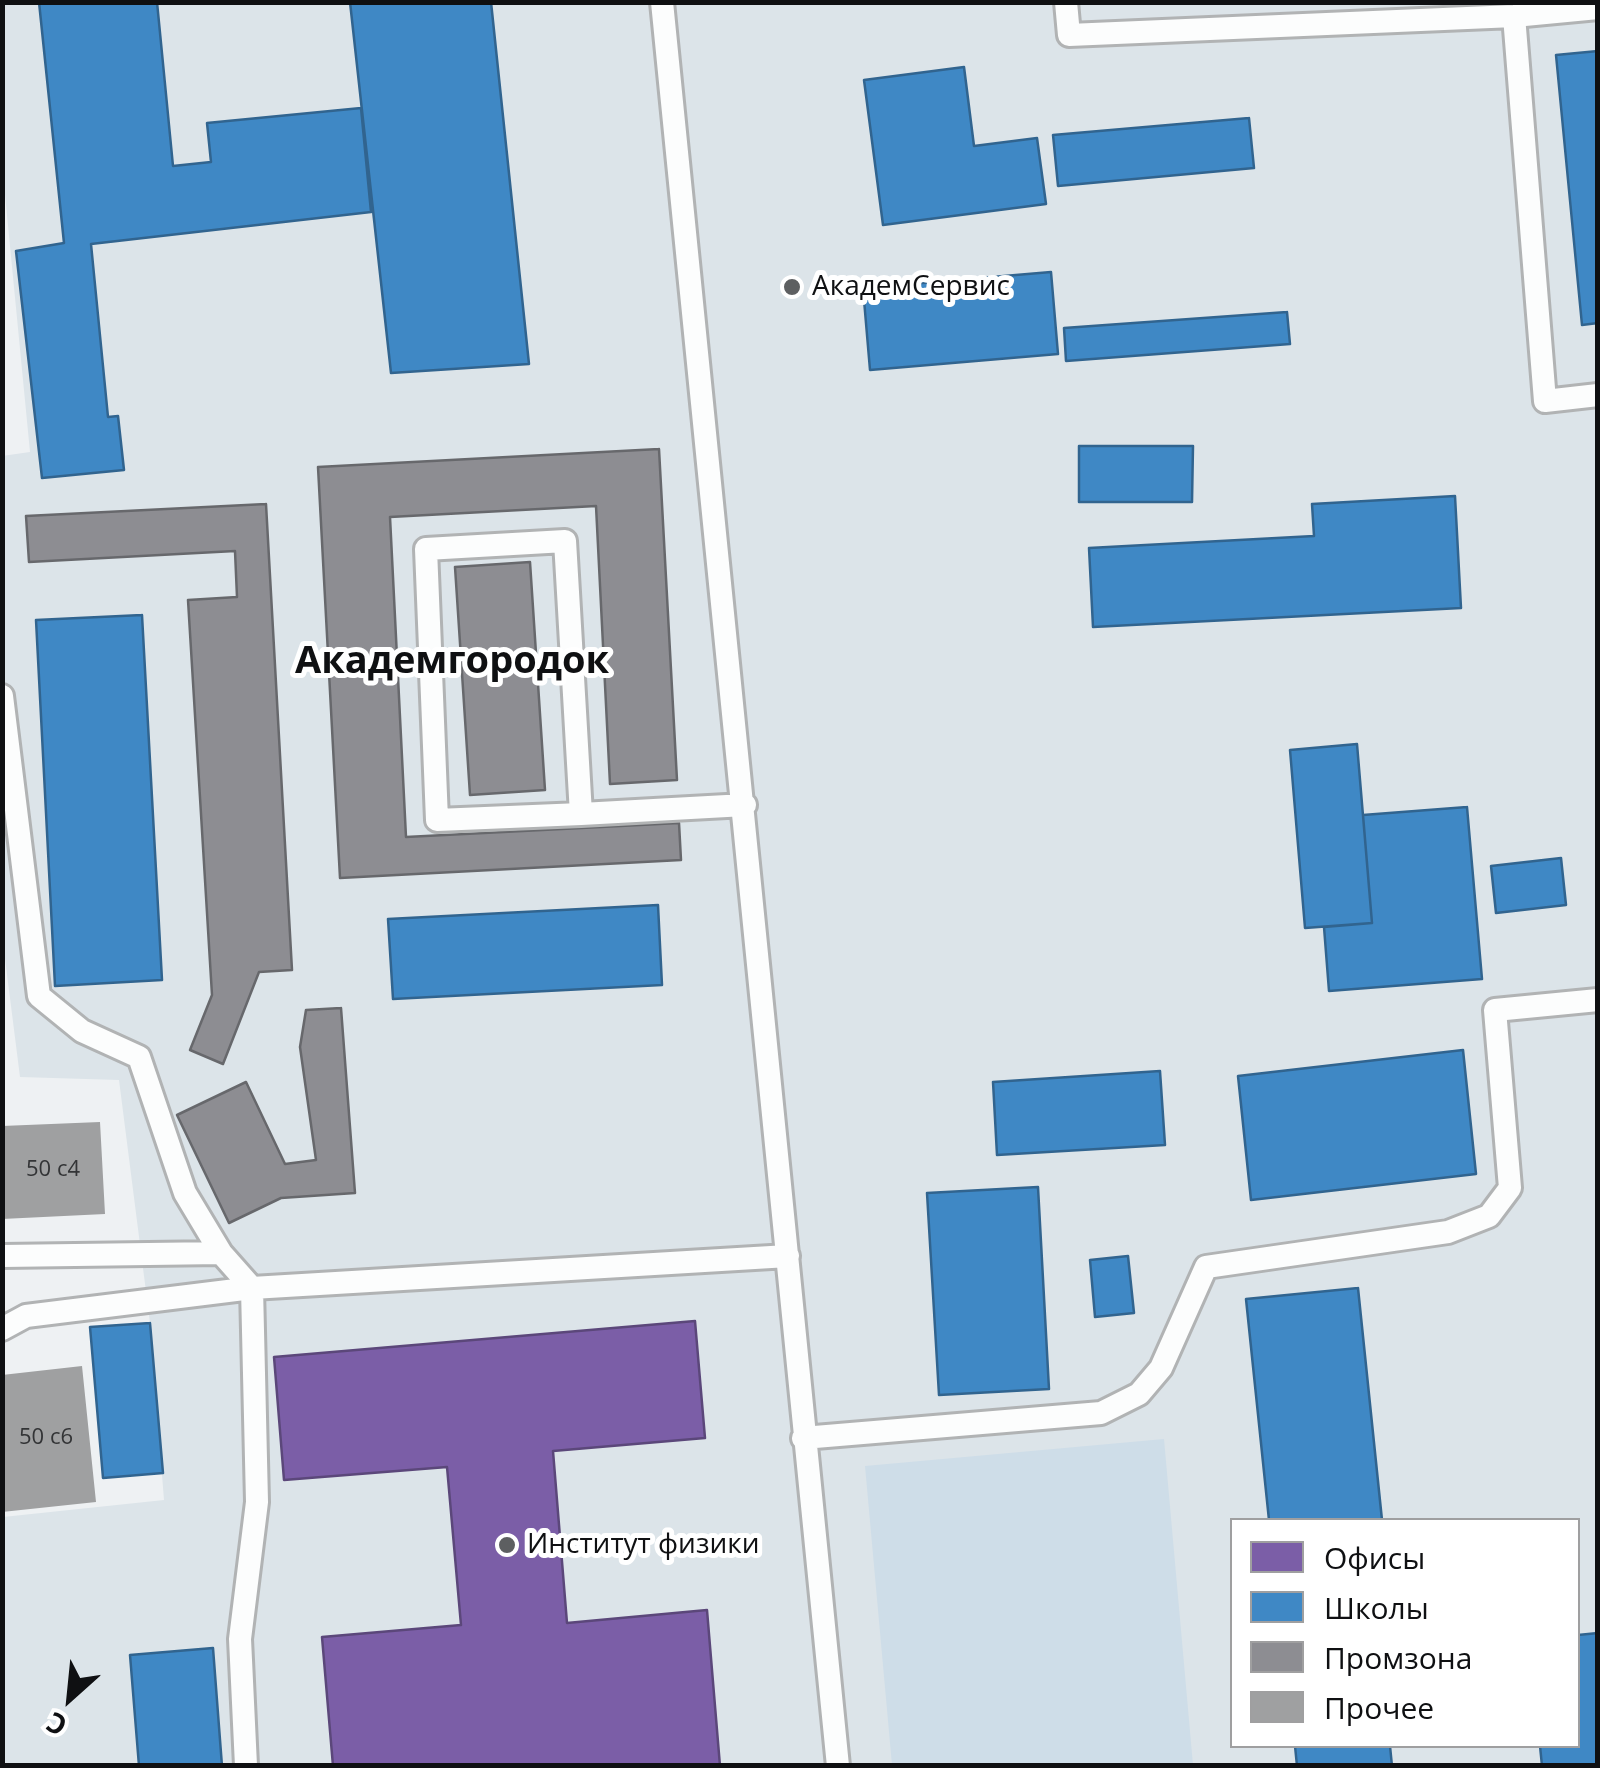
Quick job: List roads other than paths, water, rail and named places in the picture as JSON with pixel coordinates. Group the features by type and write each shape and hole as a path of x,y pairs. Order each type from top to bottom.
{"lane":[{"path":"662,2 838,1766"},
{"path":"1066,2 1069,34 1514,16 1598,8"},
{"path":"1514,16 1545,402 1598,396"},
{"path":"581,814 565,541 426,550 437,820 581,814 745,804"},
{"path":"2,696 39,996 82,1031 139,1057 185,1194 221,1253 252,1288 257,1502 240,1639 246,1766"},
{"path":"804,1438 1100,1413 1139,1394 1161,1368 1206,1267 1448,1232 1489,1216 1510,1188 1495,1010 1598,1000"},
{"path":"2,1256 221,1253"},
{"path":"2,1330 26,1316 252,1288 788,1256"}],"place":[{"name":"АкадемСервис","path":"792,287"},
{"name":"Институт физики","path":"507,1545"}],"district":[{"name":"Академгородок","path":"452,662"}]}
